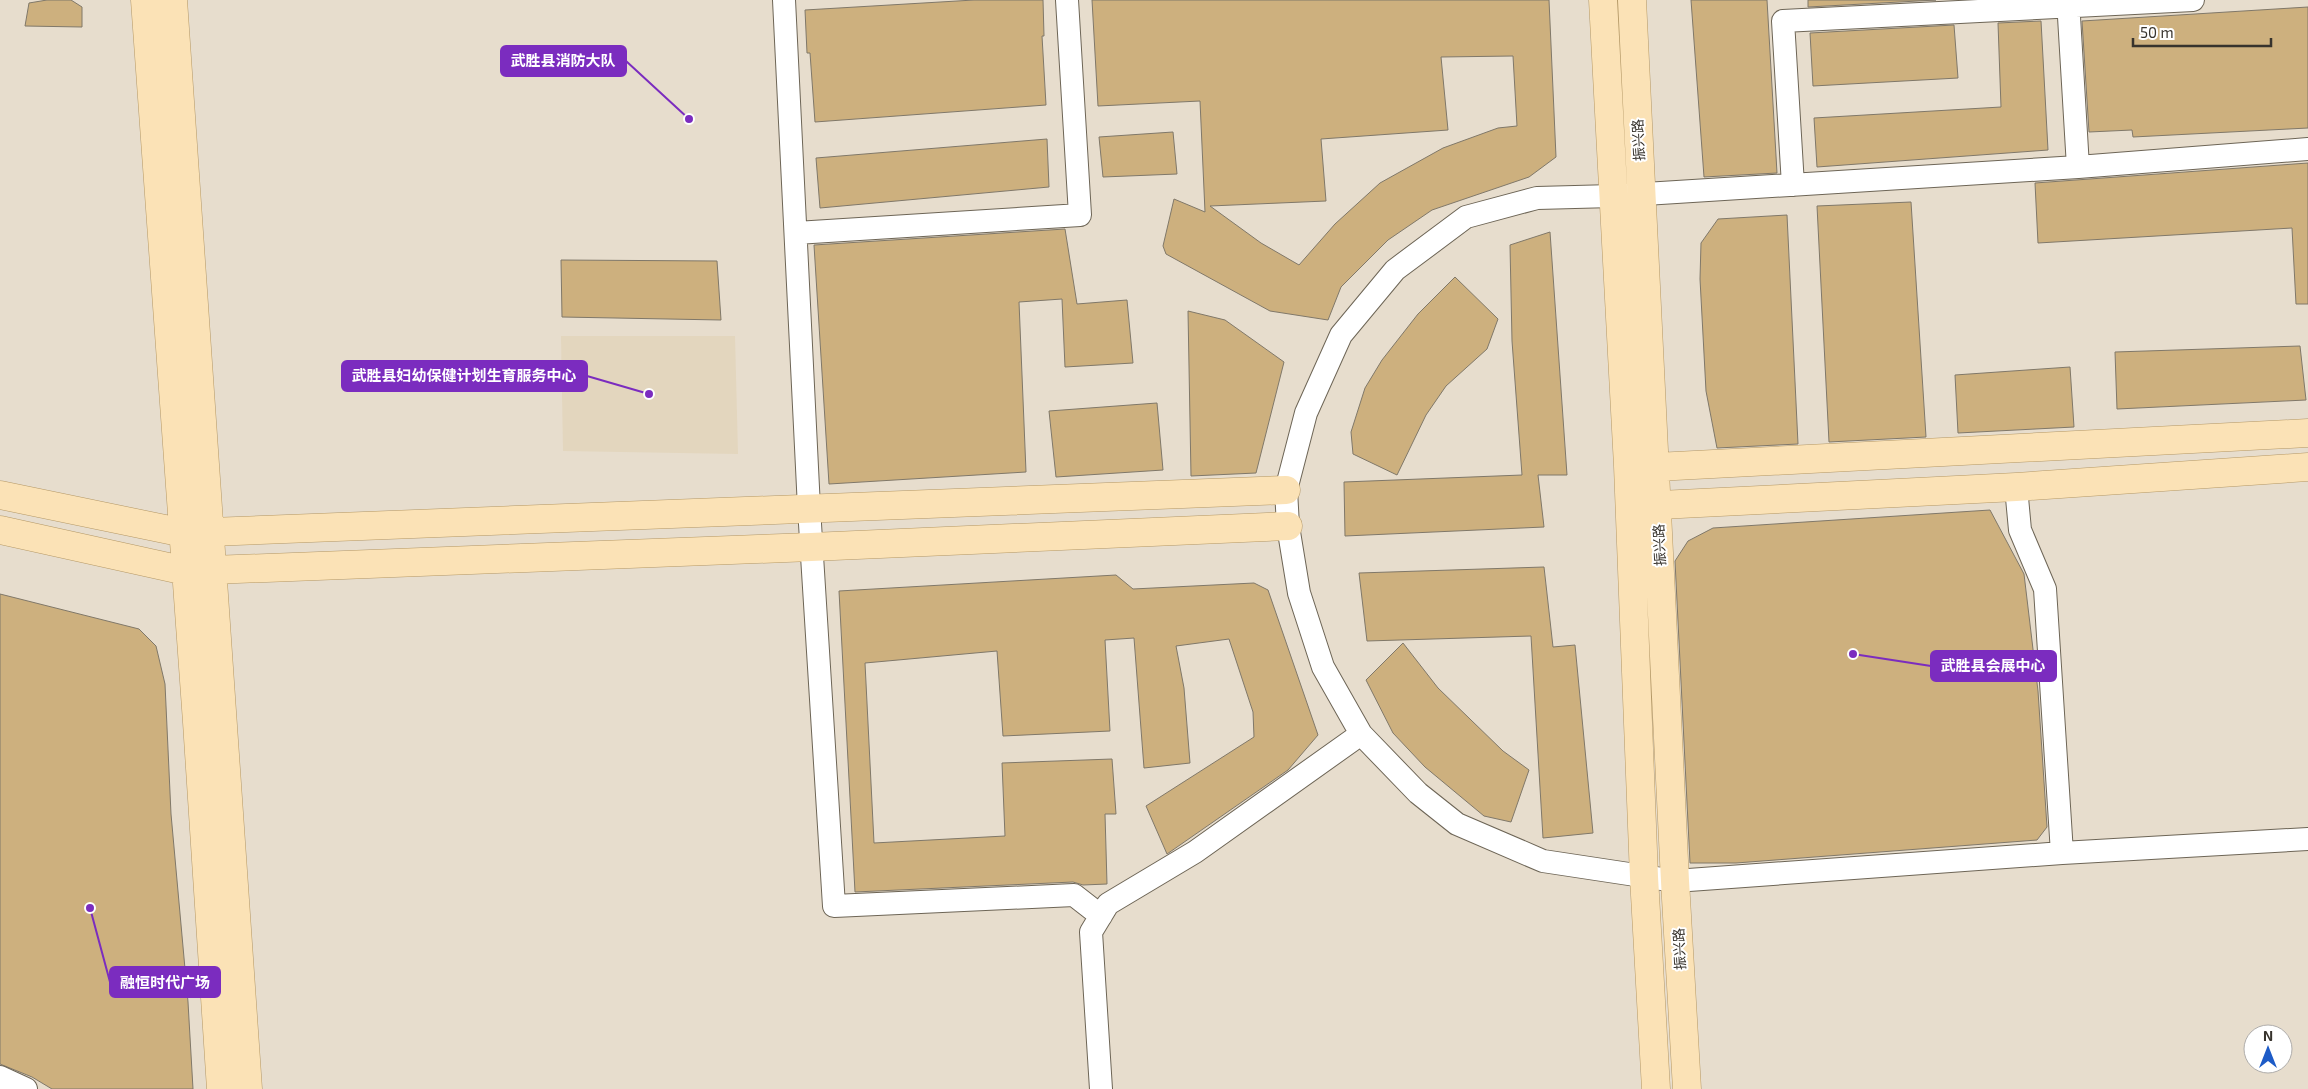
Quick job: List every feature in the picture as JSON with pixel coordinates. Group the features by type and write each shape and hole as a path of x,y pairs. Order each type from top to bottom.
{"main road":[{"path":"145,0 248,1089"},
{"path":"173,0 196,532"},
{"name":"振兴路","path":"1603,0 1628,466 1644,877 1656,1089"},
{"name":"振兴路","path":"1632,0 1687,1089"},
{"path":"1628,466 1656,467 2308,434"},
{"path":"1629,506 2016,487 2308,467"},
{"path":"0,494 196,532 1286,490"},
{"path":"0,530 199,570 811,547 1288,526"},
{"path":"199,570 221,1089"}],"street":[{"path":"784,0 808,508 834,906 1074,895 1101,916"},
{"path":"796,233 1080,214 1067,0"},
{"path":"1793,185 1783,20 2069,3 2193,0"},
{"path":"2069,3 2078,167"},
{"path":"2308,150 1793,185 1613,196 1537,198 1466,217 1395,270 1342,335 1306,414 1286,490 1288,526 1299,593 1323,667 1361,734 1418,793 1457,824 1542,861 1675,881 2062,853 2308,840"},
{"path":"2016,487 2020,530 2045,589 2062,853"},
{"path":"1101,1089 1092,932 1108,904 1195,852 1361,734"},
{"path":"0,1077 26,1089"}],"shaded area":[{"path":"561,336 735,336 738,454 563,451"}],"building":[{"path":"47,0 71,0 82,7 82,27 25,26 29,3"},
{"path":"974,0 1043,0 1044,36 1042,36 1046,105 815,122 810,53 807,53 805,10"},
{"path":"1092,0 1549,0 1556,157 1529,177 1432,210 1388,240 1341,287 1328,320 1270,311 1166,254 1163,246 1174,199 1205,212 1200,101 1098,106","holes":["1513,56 1517,126 1498,128 1443,148 1380,183 1335,224 1299,265 1261,243 1210,206 1326,201 1321,139 1448,130 1441,57"]},
{"path":"1691,0 1767,0 1777,173 1704,177"},
{"path":"1808,0 1936,0 1808,7"},
{"path":"2308,7 2308,128 2133,137 2132,130 2089,132 2082,21"},
{"path":"2041,21 2048,150 1817,167 1814,118 2001,107 1998,23"},
{"path":"1954,25 1958,78 1813,86 1810,33"},
{"path":"1173,132 1177,174 1103,177 1099,137"},
{"path":"1047,139 1049,187 820,208 816,158"},
{"path":"2308,163 2308,304 2296,304 2292,228 2038,243 2035,183"},
{"path":"1911,202 1926,437 1829,442 1817,206"},
{"path":"1787,215 1798,444 1717,448 1706,391 1700,279 1701,243 1718,219"},
{"path":"1065,229 1077,304 1127,300 1133,363 1065,367 1062,299 1019,302 1026,472 829,484 814,245"},
{"path":"1550,232 1567,475 1538,475 1544,527 1345,536 1344,482 1522,475 1512,341 1510,245"},
{"path":"561,260 717,261 721,320 562,317"},
{"path":"1455,277 1498,319 1487,349 1446,386 1426,415 1397,475 1353,454 1351,432 1365,388 1382,360 1418,314"},
{"path":"1188,311 1225,320 1284,362 1256,473 1191,476"},
{"path":"2300,346 2306,400 2117,409 2115,352"},
{"path":"2070,367 2074,427 1958,433 1955,375"},
{"path":"1157,403 1163,470 1056,477 1049,411"},
{"path":"1990,510 2024,574 2038,691 2047,827 2037,840 1736,863 1690,863 1675,561 1688,541 1713,528"},
{"path":"1544,567 1553,647 1575,645 1593,833 1543,838 1531,636 1367,641 1359,573"},
{"path":"1116,575 1133,589 1254,583 1268,590 1318,735 1288,770 1167,854 1146,806 1254,737 1253,712 1229,639 1176,646 1184,688 1190,763 1144,768 1134,638 1105,640 1110,731 1003,736 997,651 865,663 874,843 1005,836 1002,763 1112,759 1116,814 1105,814 1107,884 1083,885 1073,882 855,892 839,591"},
{"path":"0,594 139,629 156,646 165,684 171,814 188,1002 193,1089 52,1089 32,1077 0,1064"},
{"path":"1403,643 1438,688 1503,751 1529,770 1511,822 1484,816 1425,767 1393,733 1366,680"}],"place":[{"name":"武胜县消防大队","path":"689,119"},
{"name":"武胜县妇幼保健计划生育服务中心","path":"649,394"},
{"name":"武胜县会展中心","path":"1853,654"},
{"name":"融恒时代广场","path":"90,908"}]}
